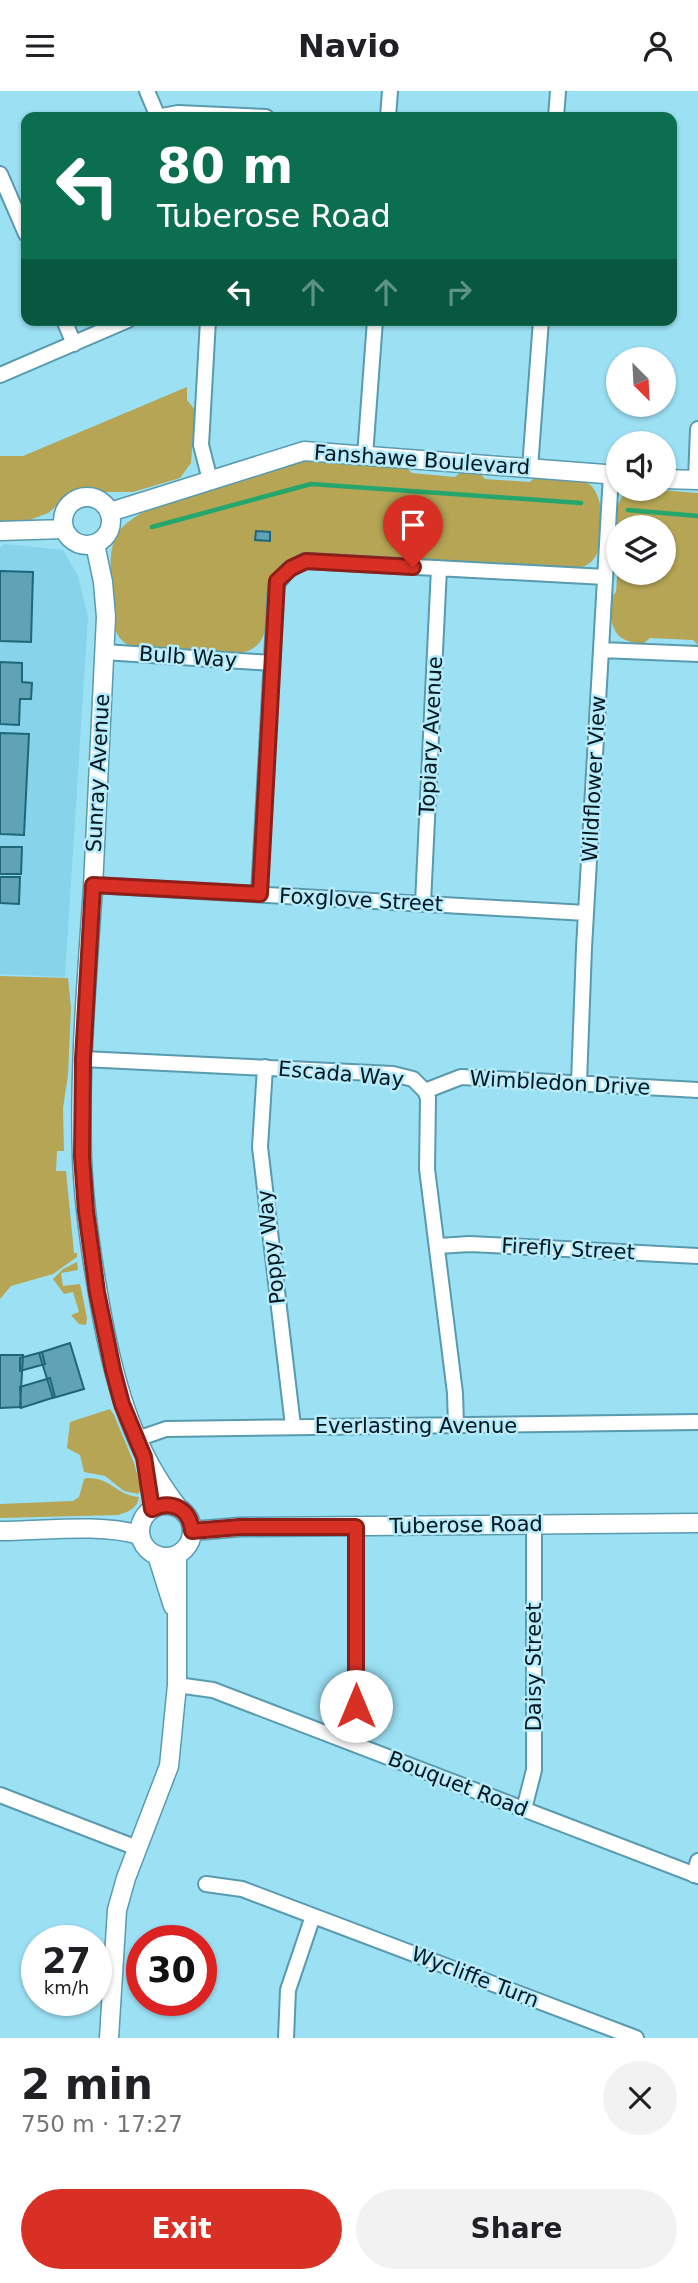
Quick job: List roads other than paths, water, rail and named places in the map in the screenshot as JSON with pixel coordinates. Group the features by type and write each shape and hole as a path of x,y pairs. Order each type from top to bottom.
{"street":[{"path":"147,91 155,112"},
{"path":"388,112 390,91"},
{"path":"556,112 558,91"},
{"path":"0,174 21,222"},
{"path":"66,326 74,344"},
{"path":"0,375 114,326"},
{"path":"208,326 201,445 210,479"},
{"path":"365,456 375,326"},
{"path":"530,468 541,326"},
{"path":"676,479 697,480 698,429"},
{"name":"Fanshawe Boulevard","path":"110,512 304,451 606,473"},
{"path":"94,497 106,505 110,512 112,520 108,534 95,544 73,541 64,529 67,507 79,498 94,497"},
{"name":"Wildflower View","path":"579,1083 586,913 612,501"},
{"path":"0,531 64,529"},
{"name":"Sunray Avenue","path":"95,544 105,600 104,652 83,1059 82,1157 94,1265 113,1370 122,1404 144,1457 177,1506"},
{"path":"260,894 276,585 284,573 306,561 605,577"},
{"name":"Topiary Avenue","path":"423,903 439,568"},
{"path":"601,650 698,654"},
{"name":"Bulb Way","path":"104,652 272,663"},
{"name":"Foxglove Street","path":"93,885 586,913"},
{"name":"Escada Way","path":"83,1059 402,1075 413,1079 425,1091 429,1104 427,1169 455,1393 456,1425"},
{"name":"Poppy Way","path":"265,1067 260,1154 293,1426"},
{"name":"Wimbledon Drive","path":"425,1091 461,1077 698,1090"},
{"name":"Firefly Street","path":"438,1246 470,1244 698,1256"},
{"name":"Everlasting Avenue","path":"136,1439 166,1429 698,1422"},
{"name":"Sunray Avenue","path":"144,1457 152,1509"},
{"path":"168,1504 177,1506 188,1516 192,1531 188,1545 177,1555 157,1555 146,1547 140,1535 142,1520 152,1509 168,1504"},
{"name":"Tuberose Road","path":"192,1531 240,1527 698,1523"},
{"name":"Daisy Street","path":"524,1809 534,1770 534,1525"},
{"path":"344,1740 356,1706 356,1527"},
{"path":"0,1531 106,1530 140,1535"},
{"path":"157,1555 177,1619"},
{"path":"109,2038 114,1921 126,1878 169,1766 177,1685 177,1555"},
{"name":"Bouquet Road","path":"177,1685 212,1690 524,1809 697,1871"},
{"path":"0,1795 137,1848"},
{"name":"Wycliffe Turn","path":"206,1884 242,1889 636,2038"},
{"path":"286,2038 289,1990 313,1916"}],"waterway":[{"path":"152,527 311,484 581,503"},
{"path":"628,510 698,516"}]}
